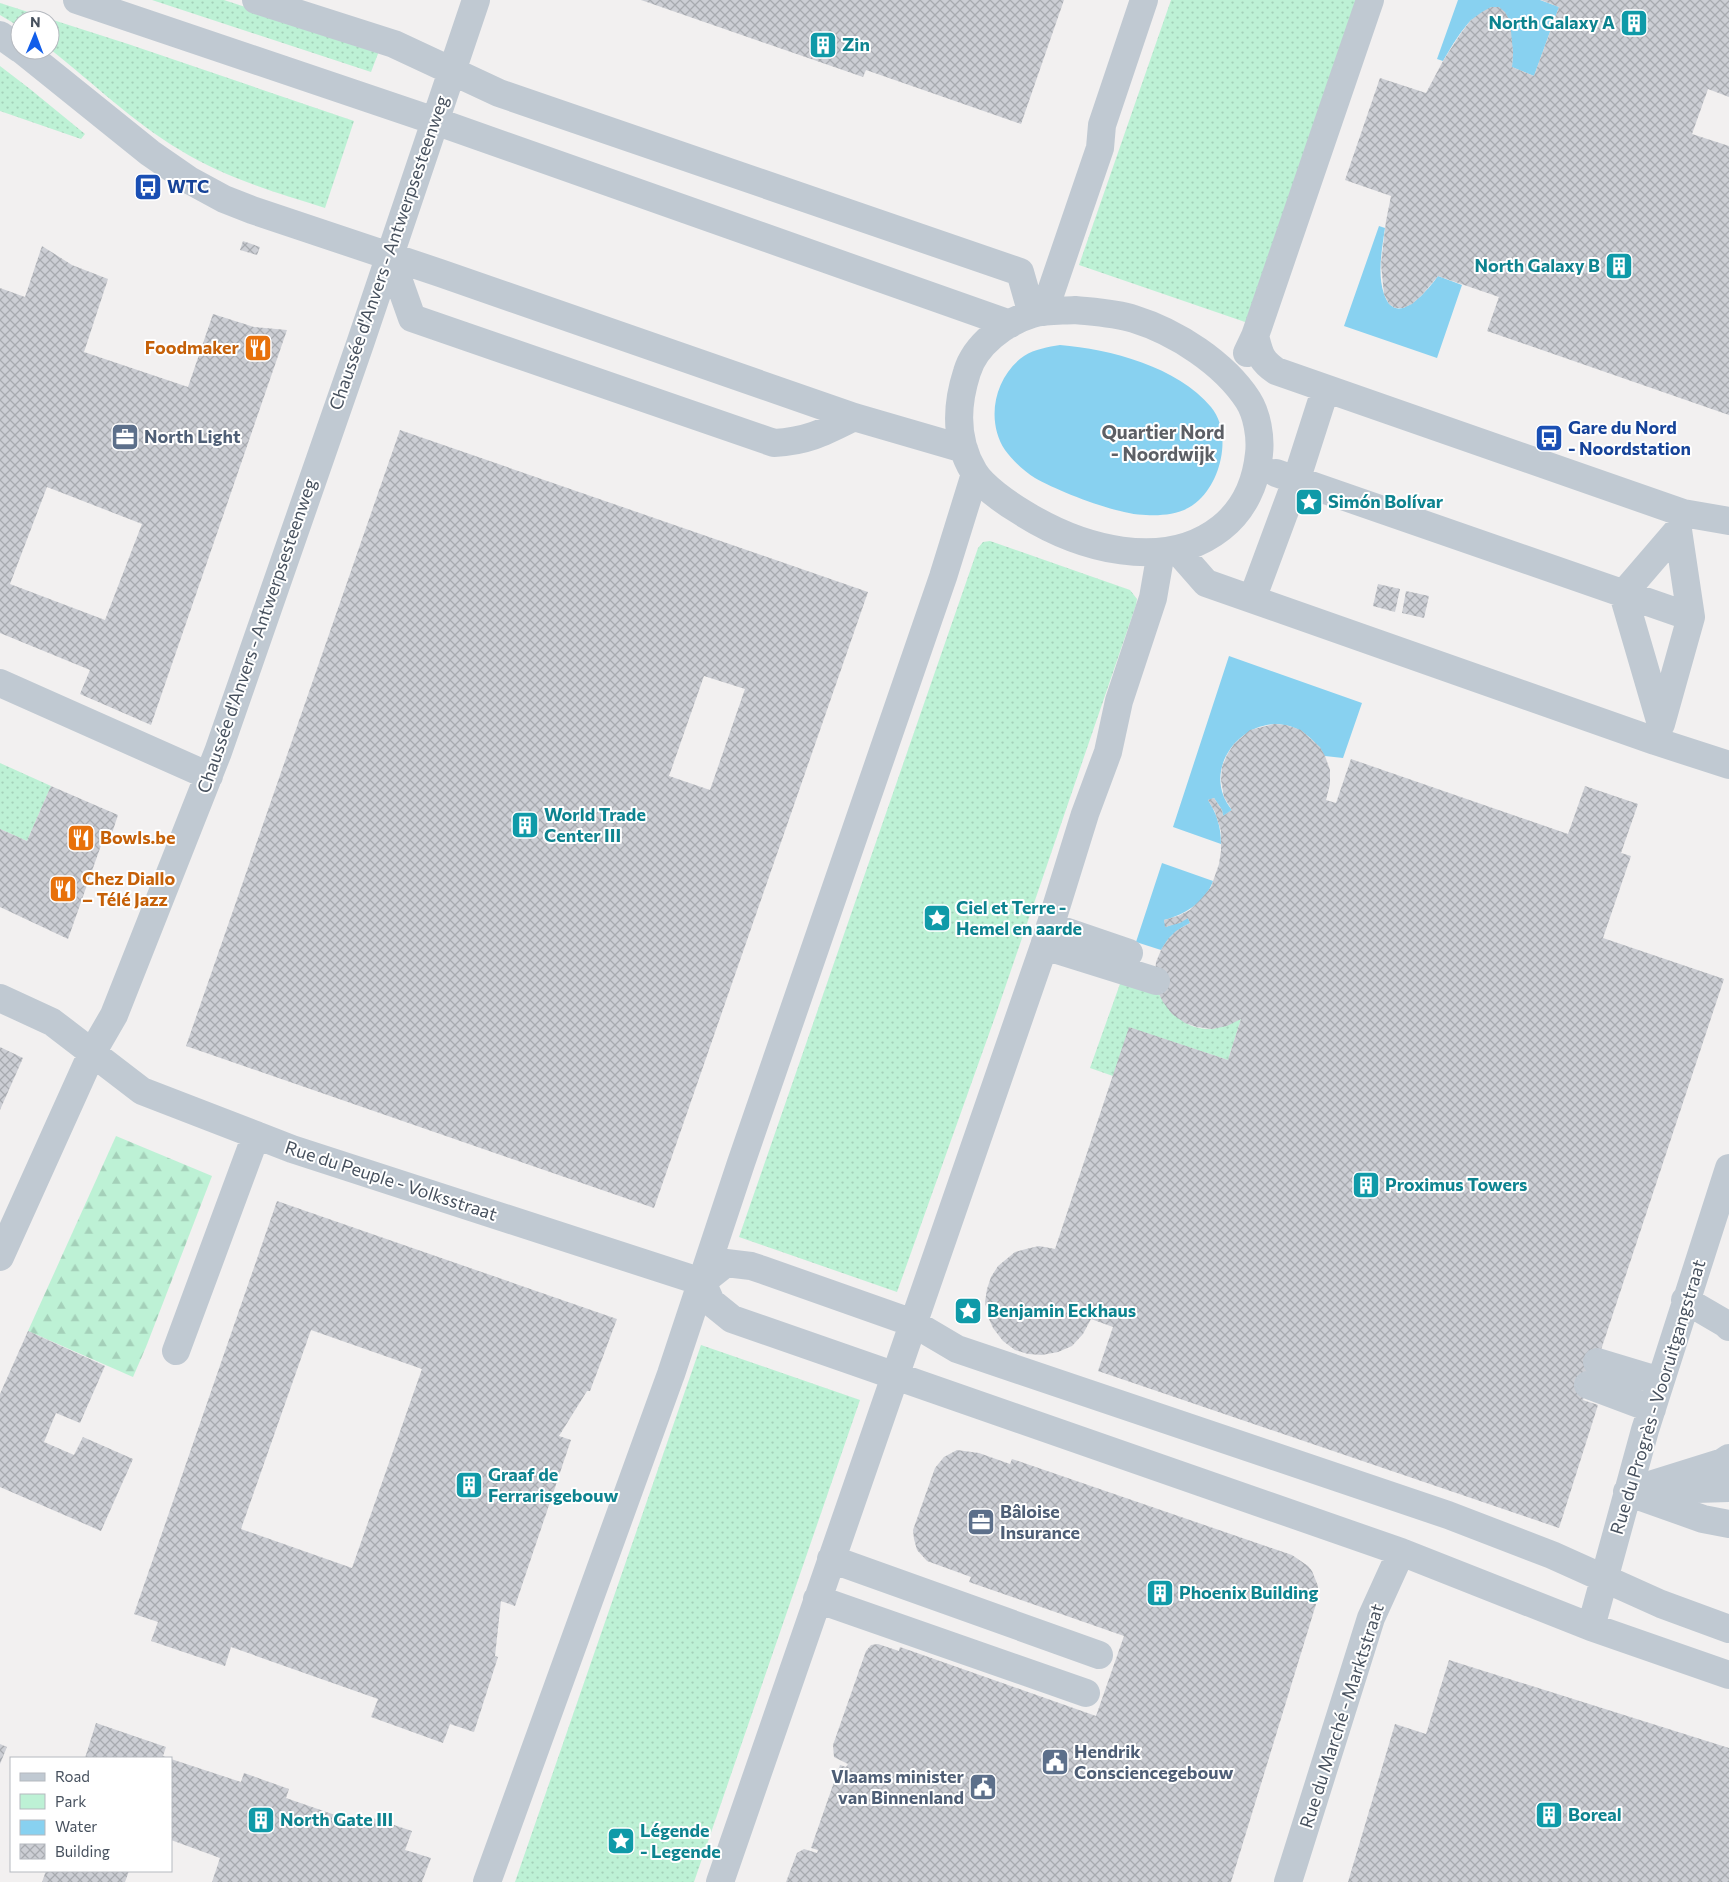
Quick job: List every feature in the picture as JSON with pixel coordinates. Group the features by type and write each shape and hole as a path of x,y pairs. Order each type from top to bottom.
{"street":[{"path":"77,0 435,121 1029,316"},
{"path":"256,0 394,44 499,93 1020,272 1029,316"},
{"name":"Chaussée d'Anvers - Antwerpsesteenweg","path":"0,1257 92,1053 114,1015 209,776 390,256 476,0"},
{"path":"1029,316 1100,148 1102,125 1144,0"},
{"path":"1237,386 1370,0"},
{"path":"35,60 150,153 189,180 224,199 854,417 969,461 1014,507 1059,533 1084,542 1135,552 1169,551 1210,537 1230,521 1246,500 1256,477 1260,451 1258,426 1249,401 1212,361 1187,344 1161,330 1133,319 1075,310 1029,316 983,344 969,366 961,390 958,415 960,433 969,461 943,577 741,1163 671,1374 488,1882"},
{"path":"390,256 412,318 774,443 796,442 822,433 854,417"},
{"path":"1255,336 1265,364 1276,371 1683,513 1729,521"},
{"path":"1237,386 1276,371"},
{"path":"1256,586 1286,477 1321,402"},
{"path":"1286,477 1691,617"},
{"path":"1678,530 1691,617 1661,724 1623,594 1678,530"},
{"path":"1169,551 1206,583 1655,741 1729,765"},
{"path":"720,1882 1047,936 1085,814 1108,752 1119,701 1169,551"},
{"path":"0,683 209,776"},
{"path":"1047,936 1156,972"},
{"name":"Rue du Peuple - Volksstraat","path":"0,998 52,1022 142,1090 292,1149 702,1282"},
{"path":"176,1351 256,1135"},
{"name":"Rue du Progrès - Vooruitgangstraat","path":"1591,1627 1627,1492 1660,1381 1729,1168"},
{"path":"702,1282 726,1263 751,1266 913,1323 957,1349 1448,1515 1552,1555 1660,1604 1729,1629"},
{"path":"702,1282 711,1302 732,1319 1401,1552 1591,1627 1729,1675"},
{"path":"1685,1300 1729,1327"},
{"path":"1652,1409 1592,1374 1660,1381"},
{"path":"1627,1492 1723,1462 1729,1458"},
{"path":"1627,1492 1729,1488"},
{"path":"1627,1492 1703,1519 1729,1524"},
{"name":"Rue du Marché - Marktstraat","path":"1288,1882 1371,1618 1401,1552"},
{"path":"831,1559 1099,1655"},
{"path":"817,1599 1086,1692"}],"green space":[{"path":"152,0 224,0 379,51 371,72"},
{"path":"1171,0 1359,0 1248,323 1079,265"},
{"path":"0,3 22,10 10,10 10,21 0,15"},
{"path":"60,22 354,121 325,208 269,190 215,169 180,150 130,115 60,57"},
{"path":"0,66 85,134 81,139 0,111"},
{"path":"990,541 1130,590 1137,599 995,1017 897,1292 739,1237 978,548 983,542"},
{"path":"0,763 51,786 27,841 0,829"},
{"path":"1121,981 1158,992 1173,1013 1186,1023 1202,1029 1211,1029 1241,1019 1228,1060 1130,1028 1113,1076 1090,1068"},
{"path":"116,1136 212,1176 133,1377 28,1331"},
{"path":"701,1345 860,1400 694,1882 515,1882"}],"water":[{"path":"1458,0 1540,0 1559,7 1534,76 1512,67 1511,35 1503,19 1495,15 1485,15 1471,20 1443,61 1437,59"},
{"path":"1379,226 1385,228 1381,278 1384,294 1389,304 1396,308 1403,308 1411,304 1427,290 1438,276 1462,285 1437,358 1344,326"},
{"path":"1060,345 1100,351 1142,362 1181,381 1211,407 1221,429 1222,455 1214,480 1199,500 1181,511 1160,515 1134,514 1120,511 1089,502 1046,484 1035,478 1011,458 999,438 995,425 996,399 1000,387 1006,375 1024,356 1037,350"},
{"path":"1229,656 1362,703 1343,758 1325,756 1306,734 1285,725 1264,726 1245,735 1230,750 1222,769 1221,789 1232,810 1223,816 1222,810 1214,798 1208,800 1218,821 1221,844 1173,827"},
{"path":"1162,863 1213,881 1200,901 1179,915 1164,920 1166,927 1188,918 1190,923 1173,934 1161,950 1136,942"}],"building":[{"path":"641,0 1064,0 1021,124 866,70 863,77"},
{"path":"1541,0 1729,0 1729,97 1708,89 1692,134 1729,146 1729,415 1487,331 1499,297 1438,276 1422,295 1412,304 1403,308 1395,308 1389,304 1384,294 1381,264 1391,196 1345,180 1380,78 1426,93 1461,33 1471,20 1491,7 1499,7 1505,12 1510,21 1513,52 1512,67 1534,76 1559,7"},
{"path":"243,241 260,247 257,255 240,250"},
{"name":"North Light","path":"42,246 72,265 108,279 84,352 188,387 213,314 254,327 287,330 151,725 80,694 90,670 0,633 0,288 25,297","holes":["47,487 142,524 105,620 10,584"]},
{"name":"World Trade Center III","path":"400,430 868,592 654,1208 186,1046","holes":["704,676 745,689 710,790 669,776"]},
{"path":"1378,584 1400,589 1395,612 1373,606"},
{"path":"1406,591 1429,596 1424,618 1402,613"},
{"name":"Proximus Towers","path":"1274,724 1286,725 1301,730 1320,747 1330,770 1330,784 1326,800 1336,803 1351,759 1568,834 1585,786 1638,804 1621,853 1631,856 1603,938 1724,979 1583,1400 1598,1405 1559,1528 1098,1371 1113,1327 1091,1319 1083,1334 1072,1346 1058,1352 1042,1355 1028,1354 1015,1350 1003,1341 989,1319 985,1302 987,1289 991,1277 998,1266 1015,1252 1039,1246 1055,1249 1129,1027 1228,1060 1241,1019 1227,1026 1212,1029 1185,1023 1172,1014 1158,992 1155,976 1156,962 1168,939 1176,931 1190,923 1188,918 1180,923 1165,927 1164,920 1190,910 1201,899 1211,887 1219,864 1221,831 1215,812 1208,800 1214,798 1222,810 1223,816 1232,810 1224,797 1221,780 1222,767 1227,755 1234,744 1250,730"},
{"path":"51,786 118,815 111,836 105,834 68,939 0,907 0,829 27,841"},
{"path":"0,1047 23,1058 0,1110"},
{"name":"Graaf de Ferrarisgebouw","path":"277,1201 617,1319 590,1391 587,1391 559,1436 571,1440 515,1606 501,1601 495,1656 498,1657 474,1732 450,1724 443,1743 371,1717 378,1699 231,1647 225,1666 151,1641 158,1622 134,1614","holes":["311,1330 422,1369 352,1568 241,1529"]},
{"path":"28,1331 105,1366 80,1423 56,1413 44,1442 74,1455 83,1437 133,1459 101,1531 0,1487 0,1394"},
{"path":"957,1450 979,1453 1010,1464 1012,1459 1292,1555 1312,1571 1318,1586 1317,1601 1231,1882 786,1882 797,1853 804,1849 817,1853 818,1850 811,1848 840,1765 846,1767 848,1764 834,1757 833,1745 866,1651 871,1645 878,1644 899,1651 900,1647 1096,1716 1124,1636 969,1582 971,1577 927,1561 917,1550 913,1530 935,1468 944,1457"},
{"name":"Boreal","path":"1449,1660 1729,1748 1729,1882 1348,1882 1395,1724 1426,1734"},
{"path":"96,1723 166,1747 163,1756 166,1757 85,1757"},
{"path":"0,1744 7,1747 0,1764"},
{"name":"North Gate III","path":"172,1759 241,1782 244,1773 289,1789 286,1798 364,1825 367,1816 412,1831 405,1850 431,1858 422,1882 212,1882 220,1858 172,1840"},
{"path":"46,1872 129,1872 125,1882 42,1882"}],"place":[{"name":"North Galaxy A","path":"1634,23"},
{"name":"Zin","path":"823,45"},
{"name":"WTC","path":"148,187"},
{"name":"North Galaxy B","path":"1619,266"},
{"name":"Foodmaker","path":"258,348"},
{"name":"North Light","path":"125,437"},
{"name":"Gare du Nord - Noordstation","path":"1549,438"},
{"name":"Simón Bolívar","path":"1309,502"},
{"name":"World Trade Center III","path":"525,825"},
{"name":"Bowls.be","path":"81,838"},
{"name":"Chez Diallo – Télé Jazz","path":"63,889"},
{"name":"Ciel et Terre - Hemel en aarde","path":"937,918"},
{"name":"Proximus Towers","path":"1366,1185"},
{"name":"Benjamin Eckhaus","path":"968,1311"},
{"name":"Graaf de Ferrarisgebouw","path":"469,1485"},
{"name":"Bâloise Insurance","path":"981,1522"},
{"name":"Phoenix Building","path":"1160,1593"},
{"name":"Hendrik Consciencegebouw","path":"1055,1762"},
{"name":"Vlaams minister van Binnenland","path":"983,1787"},
{"name":"Boreal","path":"1549,1815"},
{"name":"North Gate III","path":"261,1820"},
{"name":"Légende - Legende","path":"621,1841"}],"district":[{"name":"Quartier Nord - Noordwijk","path":"1163,443"}]}
